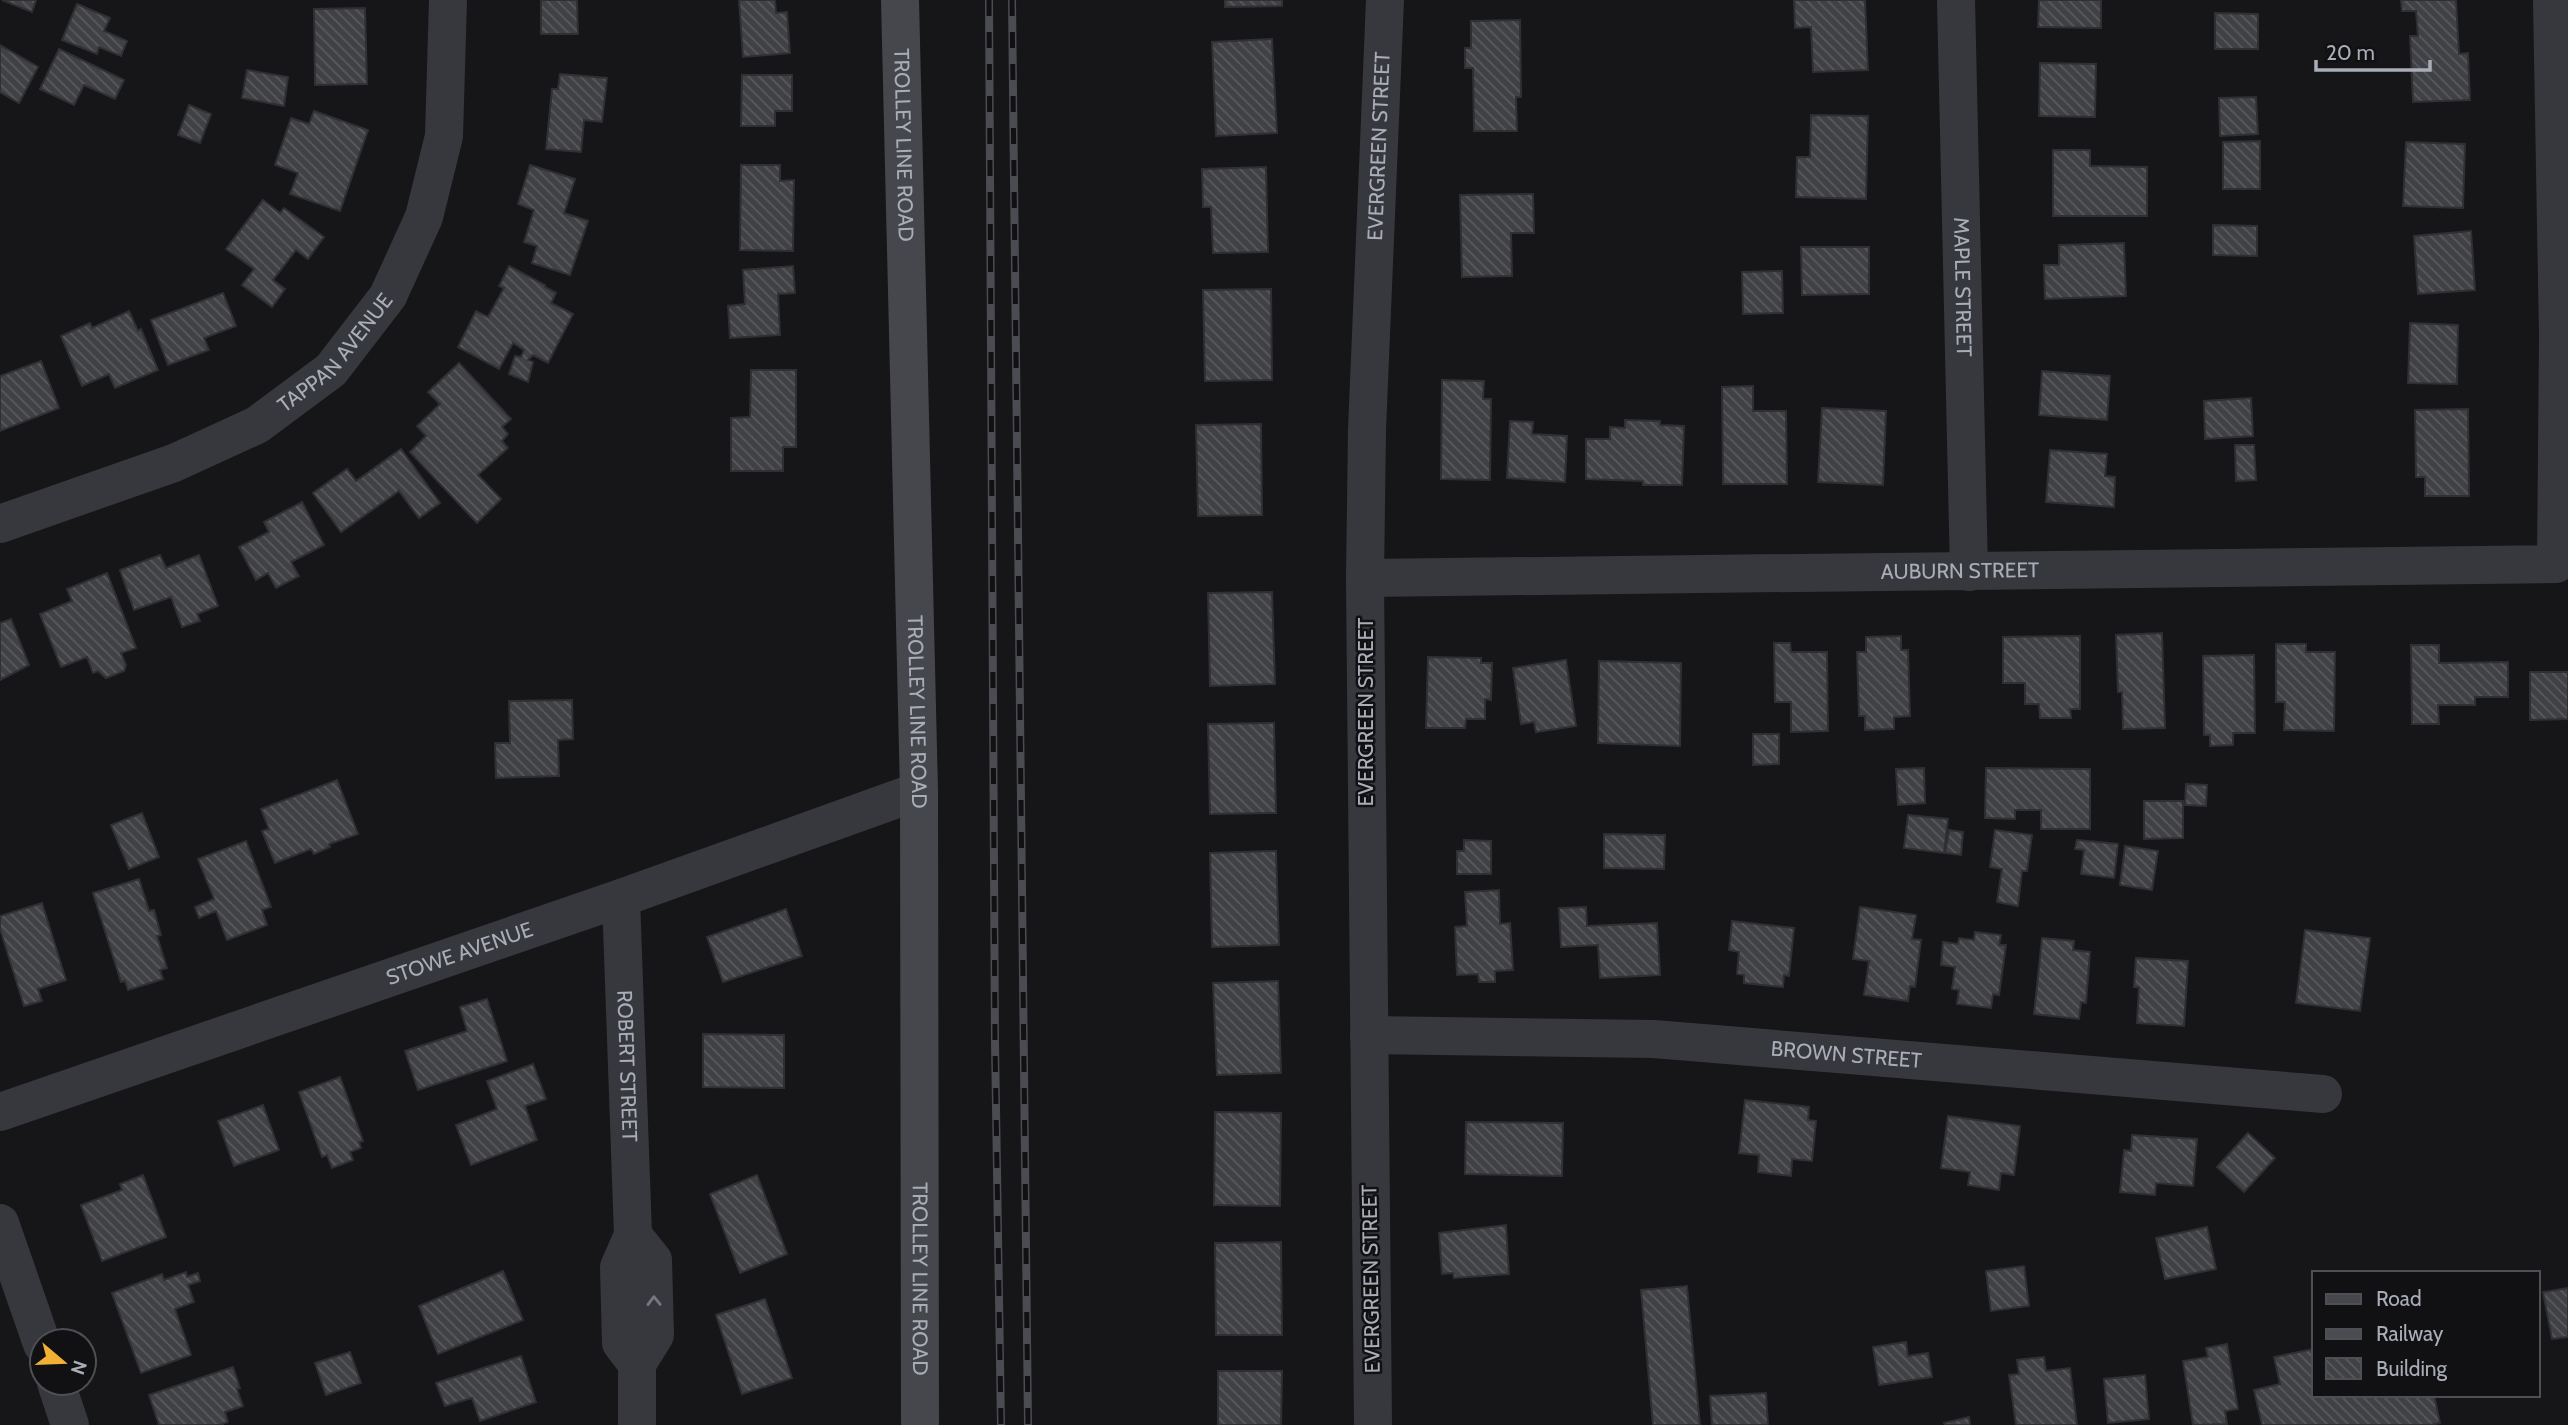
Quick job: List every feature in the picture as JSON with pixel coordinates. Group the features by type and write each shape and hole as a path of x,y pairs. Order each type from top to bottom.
{"main road":[{"name":"TROLLEY LINE ROAD","path":"900,0 919,791 920,1425"}],"street":[{"name":"TAPPAN AVENUE","path":"0,524 174,463 257,425 331,370 388,296 424,217 444,135 448,0"},
{"name":"EVERGREEN STREET","path":"1373,1425 1365,578 1367,416 1385,0"},
{"name":"MAPLE STREET","path":"1956,0 1969,572"},
{"path":"2552,0 2563,330"},
{"name":"AUBURN STREET","path":"1365,578 2556,564 2563,330"},
{"name":"STOWE AVENUE","path":"0,1112 621,898 919,791"},
{"name":"ROBERT STREET","path":"621,898 633,1235 620,1267 621,1343 637,1364 637,1425"},
{"name":"BROWN STREET","path":"1369,1035 1654,1039 2323,1094"},
{"path":"0,1223 36,1327"},
{"path":"61,1397 70,1425"}],"building":[{"path":"2,0 36,0 32,12"},
{"path":"541,0 577,0 578,34 541,34"},
{"path":"739,0 775,0 776,13 787,12 790,53 743,57"},
{"path":"1225,0 1282,0 1282,6 1225,7"},
{"path":"1794,0 1865,0 1868,70 1813,72 1811,27 1795,28"},
{"path":"2039,0 2101,0 2101,28 2038,27"},
{"path":"2401,0 2456,0 2459,54 2468,53 2470,100 2413,102 2410,36 2418,36 2416,11 2402,11"},
{"path":"77,4 110,18 104,31 127,41 121,56 99,47 97,54 62,40"},
{"path":"365,8 367,84 315,85 314,9"},
{"path":"2215,13 2258,14 2258,49 2215,49"},
{"path":"1520,20 1521,97 1516,97 1517,131 1474,131 1473,68 1465,68 1465,48 1471,48 1471,21"},
{"path":"1272,39 1277,133 1216,136 1212,42"},
{"path":"0,45 38,67 19,103 0,92"},
{"path":"59,49 124,80 115,99 84,85 74,105 40,89"},
{"path":"2040,63 2096,64 2095,117 2039,116"},
{"path":"247,70 288,77 284,106 242,98"},
{"path":"560,74 607,78 602,122 584,120 581,152 546,149 552,89 558,89"},
{"path":"742,75 792,75 792,111 775,111 775,126 741,126"},
{"path":"2256,97 2258,134 2220,136 2219,98"},
{"path":"189,105 211,114 200,143 178,135"},
{"path":"314,111 368,130 340,211 290,194 298,173 275,165 291,118 309,124"},
{"path":"1811,115 1868,116 1866,199 1796,197 1797,157 1810,157"},
{"path":"2260,141 2260,189 2223,189 2223,142"},
{"path":"2406,142 2465,144 2463,208 2403,206"},
{"path":"2053,150 2090,150 2090,166 2147,167 2147,216 2053,216"},
{"path":"530,165 575,179 564,213 588,221 570,275 532,263 537,246 524,242 534,210 518,204"},
{"path":"741,165 780,165 780,181 794,180 793,251 740,250"},
{"path":"1266,167 1268,252 1213,253 1211,207 1203,207 1202,169"},
{"path":"1533,194 1534,233 1511,233 1512,276 1462,277 1460,195"},
{"path":"263,200 280,213 284,208 324,237 308,259 296,250 273,280 285,289 272,307 242,285 254,269 226,249"},
{"path":"2213,225 2257,226 2257,256 2213,255"},
{"path":"2471,231 2475,290 2418,294 2414,236"},
{"path":"2124,243 2126,296 2045,299 2044,265 2059,265 2059,245"},
{"path":"1801,247 1869,247 1869,294 1802,295"},
{"path":"509,266 556,293 551,303 573,314 548,363 533,355 528,360 533,362 528,382 509,374 515,356 521,357 524,350 513,343 499,369 458,347 476,311 488,317 504,288 499,286"},
{"path":"793,266 795,293 778,294 780,335 730,338 728,306 745,304 743,270"},
{"path":"1782,271 1783,313 1743,314 1742,272"},
{"path":"1271,289 1272,380 1205,381 1203,290"},
{"path":"223,293 236,326 204,338 209,350 168,365 151,320"},
{"path":"129,311 138,331 141,329 158,370 115,388 109,374 82,386 61,336 90,323 92,328"},
{"path":"2410,323 2458,325 2457,384 2408,383"},
{"path":"41,361 59,408 0,431 0,376"},
{"path":"459,363 511,419 502,427 508,434 502,441 508,448 478,475 501,499 477,523 410,452 426,436 417,426 440,404 428,392"},
{"path":"751,370 796,370 796,447 783,447 783,471 731,471 731,418 750,417"},
{"path":"2042,371 2110,376 2107,420 2039,415"},
{"path":"1442,380 1484,381 1483,399 1491,399 1490,480 1441,479"},
{"path":"1753,386 1753,411 1786,411 1787,484 1723,484 1722,387"},
{"path":"2251,398 2253,436 2205,439 2204,401"},
{"path":"1822,408 1886,411 1883,485 1818,482"},
{"path":"2468,409 2469,496 2425,496 2425,477 2416,477 2415,410"},
{"path":"1625,420 1660,421 1660,425 1684,426 1682,485 1643,485 1643,481 1586,479 1586,439 1610,439 1610,427 1625,428"},
{"path":"1510,421 1533,422 1532,434 1567,436 1565,482 1507,478"},
{"path":"1261,424 1262,515 1198,516 1196,425"},
{"path":"2235,445 2254,445 2256,480 2236,481"},
{"path":"401,449 440,503 419,518 399,491 341,532 313,493 347,469 356,481"},
{"path":"2050,450 2107,454 2105,476 2115,477 2114,507 2046,502"},
{"path":"302,502 324,545 291,562 299,576 276,588 268,573 256,580 239,547 269,532 264,522"},
{"path":"160,555 166,568 199,555 218,606 197,614 200,621 182,627 171,597 134,610 120,570"},
{"path":"107,573 136,648 121,653 126,665 124,671 106,678 98,671 93,673 87,657 61,667 40,614 72,601 67,589"},
{"path":"1272,592 1275,684 1210,686 1208,593"},
{"path":"11,619 29,665 0,680 0,623"},
{"path":"2162,633 2165,728 2123,729 2122,692 2118,692 2116,635"},
{"path":"1901,636 1901,650 1908,650 1910,716 1894,717 1894,729 1865,730 1865,716 1859,716 1857,652 1866,652 1866,637"},
{"path":"2080,636 2080,709 2070,709 2071,718 2040,718 2039,704 2025,704 2025,683 2003,683 2003,637"},
{"path":"1774,643 1790,643 1791,652 1827,652 1828,731 1791,732 1791,702 1775,702"},
{"path":"2276,644 2306,644 2306,652 2335,652 2334,731 2284,730 2285,702 2276,702"},
{"path":"2411,645 2439,645 2439,663 2508,662 2508,697 2475,697 2475,705 2438,705 2439,724 2412,724"},
{"path":"2254,655 2255,733 2233,733 2233,745 2210,746 2210,735 2204,735 2203,656"},
{"path":"1428,657 1481,658 1481,663 1492,663 1491,700 1485,699 1485,719 1466,719 1465,728 1426,728"},
{"path":"1566,660 1576,726 1536,732 1534,722 1521,724 1513,668"},
{"path":"1599,661 1681,663 1680,746 1598,743"},
{"path":"2530,672 2568,672 2568,719 2530,720"},
{"path":"572,700 573,739 558,740 559,776 496,778 495,743 510,743 509,701"},
{"path":"1274,723 1276,813 1210,814 1208,724"},
{"path":"1753,734 1779,734 1779,764 1753,765"},
{"path":"1924,768 1925,803 1898,805 1896,769"},
{"path":"1986,768 2090,769 2090,829 2041,829 2041,810 2015,810 2015,819 1985,818"},
{"path":"337,780 358,834 329,844 330,847 314,854 311,849 275,863 262,831 269,829 261,809"},
{"path":"2186,784 2207,785 2206,806 2185,805"},
{"path":"2144,801 2183,801 2183,838 2144,839"},
{"path":"142,813 159,857 129,869 111,825"},
{"path":"1908,815 1948,819 1944,853 1904,848"},
{"path":"1949,830 1963,832 1961,855 1945,853"},
{"path":"1995,830 2032,835 2027,871 2022,871 2018,906 1997,902 2002,869 1990,867"},
{"path":"1604,834 1665,835 1664,869 1604,868"},
{"path":"1464,840 1491,841 1491,874 1457,874 1457,851 1464,851"},
{"path":"2077,840 2118,844 2114,878 2081,874 2084,850 2075,849"},
{"path":"246,841 271,907 262,910 267,925 227,940 216,911 199,918 195,907 214,899 198,859"},
{"path":"2125,846 2158,851 2152,890 2120,885"},
{"path":"1276,851 1279,945 1212,947 1210,853"},
{"path":"139,879 149,911 154,910 161,935 157,936 167,968 160,970 163,979 128,990 125,981 121,982 93,893"},
{"path":"1499,890 1500,924 1510,923 1513,970 1495,971 1495,982 1479,982 1478,974 1457,975 1455,927 1467,926 1465,892"},
{"path":"42,903 66,980 38,989 42,1001 24,1006 0,929 0,916"},
{"path":"1586,907 1587,926 1657,923 1660,975 1600,978 1598,945 1561,947 1559,908"},
{"path":"1860,907 1916,915 1912,939 1921,940 1915,987 1910,986 1908,1001 1864,995 1869,961 1853,959"},
{"path":"786,909 802,956 723,982 707,937"},
{"path":"1732,921 1794,928 1789,976 1784,975 1783,987 1744,983 1744,975 1737,974 1739,952 1729,950"},
{"path":"2305,930 2370,938 2360,1011 2296,1003"},
{"path":"1975,932 2001,935 1999,945 2006,945 1999,995 1993,994 1991,1008 1957,1004 1959,990 1952,989 1955,967 1941,965 1943,942 1958,944 1959,938 1974,940"},
{"path":"2042,938 2074,941 2073,950 2090,952 2086,1003 2081,1002 2079,1019 2034,1014"},
{"path":"2136,958 2188,961 2184,1026 2137,1023 2139,987 2134,987"},
{"path":"1278,981 1281,1073 1217,1075 1213,983"},
{"path":"487,999 507,1061 418,1090 405,1051 467,1031 460,1007"},
{"path":"703,1034 784,1035 784,1088 703,1087"},
{"path":"533,1064 546,1099 525,1106 537,1140 471,1165 456,1125 497,1109 487,1081"},
{"path":"340,1077 363,1141 359,1142 361,1148 350,1152 353,1160 332,1168 327,1155 322,1157 299,1092"},
{"path":"1745,1100 1809,1107 1808,1120 1816,1121 1812,1161 1792,1159 1791,1176 1758,1172 1759,1155 1739,1153"},
{"path":"263,1105 279,1150 234,1166 218,1121"},
{"path":"1215,1112 1281,1113 1280,1206 1214,1205"},
{"path":"1948,1116 2020,1126 2014,1175 2001,1173 1999,1190 1968,1185 1970,1172 1941,1168"},
{"path":"1466,1122 1563,1123 1562,1176 1465,1174"},
{"path":"2248,1133 2275,1158 2244,1192 2217,1167"},
{"path":"2132,1135 2197,1139 2193,1186 2156,1183 2155,1195 2120,1192 2124,1150 2131,1151"},
{"path":"143,1175 166,1237 102,1261 81,1205 122,1190 120,1184"},
{"path":"757,1175 787,1254 740,1273 710,1194"},
{"path":"1506,1225 1509,1274 1454,1278 1453,1273 1442,1274 1439,1233"},
{"path":"2207,1227 2216,1269 2165,1279 2156,1238"},
{"path":"1281,1242 1282,1335 1216,1335 1215,1243"},
{"path":"2024,1266 2029,1306 1991,1311 1986,1271"},
{"path":"503,1271 523,1320 438,1354 419,1306"},
{"path":"186,1272 187,1277 198,1273 200,1281 188,1285 194,1302 175,1309 191,1355 141,1373 112,1293 162,1274 164,1280"},
{"path":"1687,1286 1700,1425 1653,1425 1641,1290"},
{"path":"2568,1288 2568,1337 2552,1339 2543,1292"},
{"path":"765,1299 792,1378 742,1394 716,1315"},
{"path":"1906,1342 1908,1356 1928,1353 1932,1377 1879,1385 1873,1347"},
{"path":"2227,1344 2238,1409 2225,1411 2227,1424 2193,1425 2183,1361 2208,1357 2206,1348"},
{"path":"2312,1349 2312,1397 2434,1397 2440,1423 2262,1425 2254,1390 2280,1384 2274,1357"},
{"path":"350,1352 361,1383 326,1395 315,1363"},
{"path":"521,1356 536,1402 480,1421 472,1398 445,1406 436,1383"},
{"path":"2044,1357 2046,1371 2070,1368 2077,1425 2016,1425 2009,1375 2019,1374 2017,1360"},
{"path":"233,1367 243,1406 225,1412 228,1422 220,1425 159,1425 149,1395"},
{"path":"1218,1371 1282,1371 1281,1425 1218,1425"},
{"path":"2145,1375 2149,1419 2108,1423 2104,1379"},
{"path":"1766,1393 1768,1425 1712,1425 1710,1396"},
{"path":"1969,1417 1970,1425 1944,1423"}],"railway":[{"path":"989,0 995,1043 1001,1425"},
{"path":"1012,0 1028,1425"}]}
